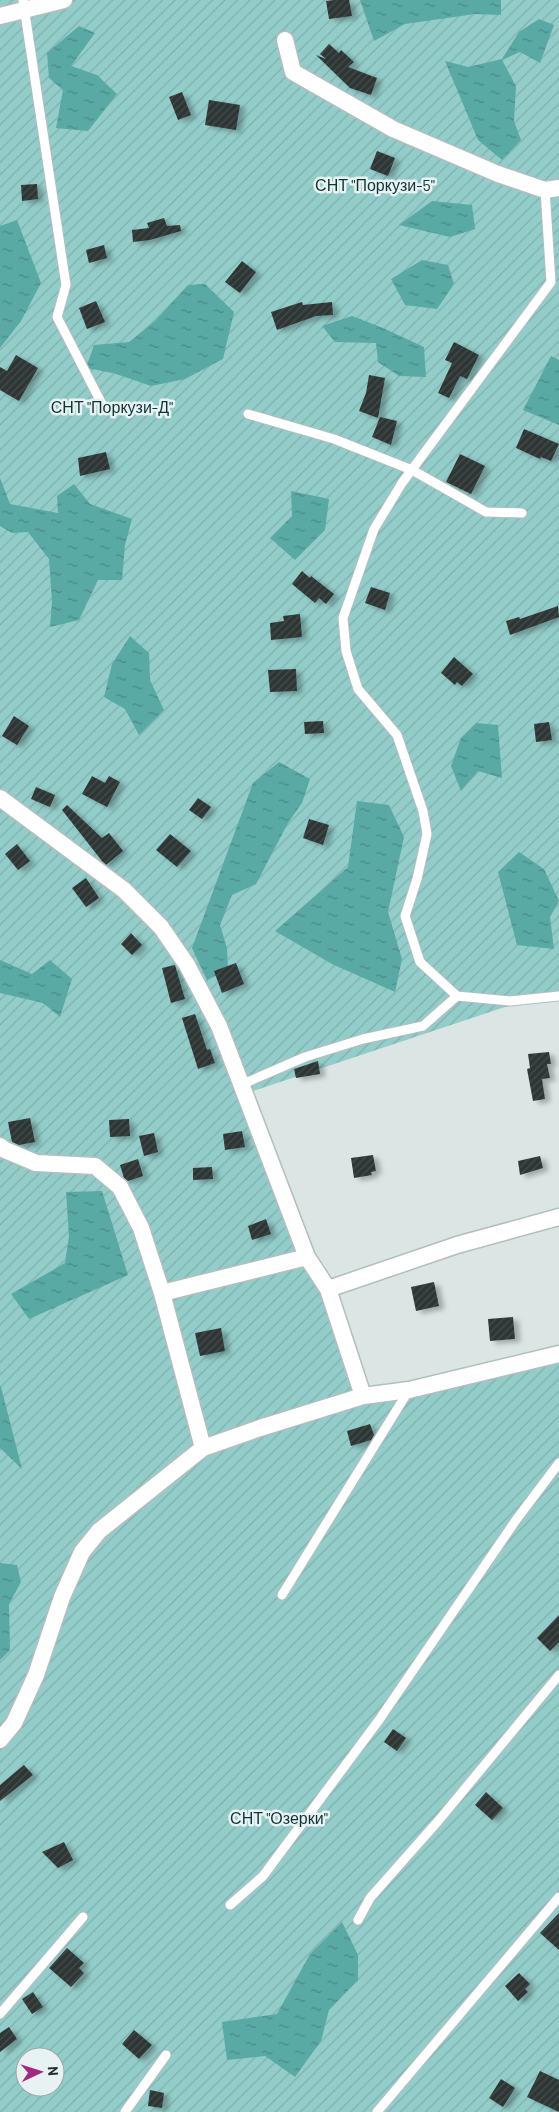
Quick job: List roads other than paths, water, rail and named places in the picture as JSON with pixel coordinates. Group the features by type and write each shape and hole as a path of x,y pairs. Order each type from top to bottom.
{"street":[{"path":"0,16 25,5 64,0"},
{"path":"285,40 293,72 392,129 498,174 552,189"},
{"path":"0,798 124,890 161,927 187,965 219,1026 243,1084 307,1257 328,1289 363,1396"},
{"path":"0,1146 36,1164 94,1166 120,1187 141,1228 162,1293 203,1448"},
{"path":"328,1289 457,1245 559,1217"},
{"path":"162,1293 307,1257"},
{"path":"0,1740 14,1723 36,1675 62,1597 82,1552 99,1531 203,1448 363,1396 409,1390 559,1354"}],"lane":[{"path":"25,5 66,284 58,318 104,408"},
{"path":"552,189 551,282 412,470 374,529 343,618 346,651 358,689 397,734 423,811 427,834 417,879 405,916 420,962 457,996 510,1001 559,996"},
{"path":"248,414 334,439 412,470 486,512 522,513"},
{"path":"243,1084 306,1057 363,1039 423,1026 457,996"},
{"path":"282,1595 409,1390"},
{"path":"230,1905 263,1876 378,1720 516,1520 559,1463"},
{"path":"358,1920 370,1898 439,1820 559,1675"},
{"path":"377,2112 559,1897"},
{"path":"0,2014 83,1917"},
{"path":"125,2112 166,2056"}],"water":[{"path":"360,0 501,0 501,15 475,14 405,24 374,41"},
{"path":"539,19 554,25 540,63 520,52 502,60 516,86 514,121 521,140 502,160 478,140 445,61 468,67 502,59 519,32"},
{"path":"79,26 95,33 71,66 97,75 117,94 88,131 56,128 63,90 49,78 47,53"},
{"path":"432,201 472,205 475,229 450,237 399,225"},
{"path":"17,220 41,283 21,321 0,348 0,226"},
{"path":"422,260 448,265 454,284 437,309 405,305 391,279"},
{"path":"205,284 234,312 223,359 185,379 151,386 113,373 86,368 94,345 129,342 155,321 188,285"},
{"path":"352,316 424,347 426,377 399,376 378,362 376,343 335,342 322,326"},
{"path":"551,356 559,360 559,425 523,410"},
{"path":"0,478 10,504 58,513 57,496 74,484 90,504 132,519 125,545 122,580 98,580 79,620 50,627 52,601 49,559 28,532 12,533 0,526"},
{"path":"291,491 329,499 325,530 295,560 270,538 292,516"},
{"path":"130,636 149,653 150,680 164,710 139,735 125,709 104,697 112,664"},
{"path":"476,723 498,725 502,778 478,771 461,791 451,766 461,738"},
{"path":"279,762 310,779 302,803 288,823 256,884 232,895 220,925 227,948 228,970 207,980 192,948 253,783"},
{"path":"357,801 389,805 404,837 388,912 402,959 395,992 332,964 275,931 348,867"},
{"path":"519,852 544,869 559,901 550,917 554,949 517,945 498,872"},
{"path":"0,960 32,974 50,960 72,979 60,1017 43,1003 0,993"},
{"path":"102,1191 128,1275 29,1319 11,1294 65,1263 69,1236 66,1192"},
{"path":"1,1387 22,1469 0,1448"},
{"path":"0,1563 17,1565 21,1582 9,1604 10,1650 0,1660"},
{"path":"342,1922 358,1955 358,1980 329,2010 321,2041 295,2077 265,2056 227,2060 222,2022 277,2014 310,1954"}],"park label":[{"name":"СНТ \"Поркузи-5\"","path":"375,184"},
{"name":"СНТ \"Поркузи-Д\"","path":"112,406"},
{"name":"СНТ \"Озерки\"","path":"279,1817"}]}
